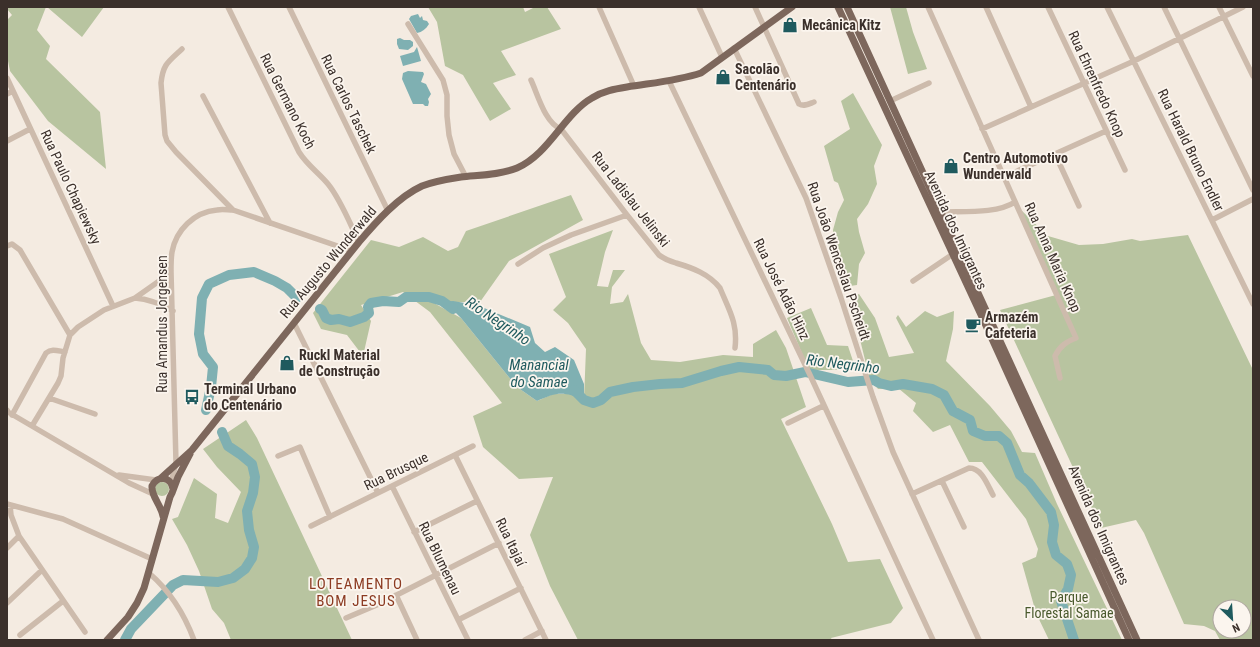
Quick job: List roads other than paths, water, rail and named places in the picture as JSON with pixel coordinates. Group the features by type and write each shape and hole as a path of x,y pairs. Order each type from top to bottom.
{"main road":[{"name":"Rua Augusto Wunderwald","path":"107,640 128,617 137,603 149,573 172,493 172,486 192,450 359,242 388,211 409,194 422,186 440,181 506,171 525,164 540,152 579,108 593,97 607,91 669,81 701,73 792,7"},
{"name":"Avenida dos Imigrantes","path":"838,7 868,62 977,288 1022,388 1045,446 1129,640"},
{"name":"Avenida dos Imigrantes","path":"847,7 868,62"},
{"name":"Avenida dos Imigrantes","path":"887,102 953,254 1011,380 1045,446 1137,640"},
{"path":"965,280 971,280 977,288"},
{"path":"983,319 988,326 991,327 993,324"},
{"path":"1011,380 1012,376 1014,376 1022,388"},
{"name":"Rua Augusto Wunderwald","path":"159,479 192,450"},
{"path":"164,518 162,510 154,495 152,486 159,479 165,478 172,486"},
{"path":"154,495 162,500 170,497"}],"street":[{"name":"Rua Germano Koch","path":"228,7 300,152 307,164 329,185 359,242"},
{"name":"Rua Carlos Taschek","path":"289,7 388,211"},
{"path":"599,7 634,86"},
{"path":"698,7 722,57"},
{"path":"755,7 799,104 804,106 814,102"},
{"path":"986,7 1031,107"},
{"name":"Rua Ehrenfredo Knop","path":"1048,7 1125,170"},
{"name":"Rua Harald Bruno Endler","path":"1107,7 1253,304"},
{"path":"1164,7 1253,190"},
{"path":"1219,7 1253,76"},
{"path":"982,129 1134,61 1243,7"},
{"name":"Rua Anna Maria Knop","path":"930,8 982,129 1076,338 1067,341 1059,348 1054,356 1060,378"},
{"path":"408,24 443,80 447,95 449,135 457,162 466,177"},
{"name":"Rua João Wenceslau Pscheidt","path":"734,48 806,198 893,452 979,640"},
{"path":"182,49 163,69 161,76 165,135 167,141 176,152 233,210"},
{"name":"Rua Paulo Chapiewsky","path":"7,78 113,306"},
{"name":"Rua Ladislau Jelinski","path":"531,80 548,119 556,127 561,129 627,216 659,255 663,258 694,269 711,278 720,288 736,326 736,348"},
{"name":"Rua José Adão Hinz","path":"669,81 810,375 933,640"},
{"path":"887,102 929,83"},
{"path":"7,94 13,91"},
{"path":"203,96 270,223"},
{"path":"7,141 30,129"},
{"path":"1004,177 1106,131"},
{"path":"1055,154 1079,206"},
{"path":"1212,220 1253,199"},
{"path":"941,212 996,210 1009,206 1015,202"},
{"name":"Rua Amandus Jorgensen","path":"172,486 176,463 171,271 172,253 175,240 181,230 187,223 207,212 218,209 233,210 352,251"},
{"path":"518,264 543,248 564,238 594,226 627,216"},
{"path":"7,246 12,244 20,250 70,335"},
{"path":"913,281 953,254"},
{"path":"32,426 61,376 65,352 70,335 92,317 113,306 135,298 171,271"},
{"path":"135,298 145,298 173,311"},
{"path":"294,323 378,493"},
{"path":"65,352 53,350 46,353 8,412 154,495"},
{"path":"49,398 95,414"},
{"path":"788,423 824,406"},
{"name":"Rua Brusque","path":"311,526 473,446"},
{"path":"278,456 300,447 330,517"},
{"name":"Rua Itajaí","path":"455,455 546,640"},
{"path":"912,494 969,468 974,468 980,472 993,495"},
{"path":"113,473 159,479"},
{"path":"942,481 964,526"},
{"name":"Rua Blumenau","path":"392,486 468,640"},
{"path":"414,532 477,501"},
{"path":"8,505 19,536 85,632"},
{"path":"8,505 68,521 152,559"},
{"path":"7,548 19,536"},
{"path":"346,618 379,604 499,544"},
{"path":"7,603 42,570"},
{"path":"149,573 157,580 179,607 194,640"},
{"path":"458,620 520,588"},
{"path":"396,595 417,640"},
{"path":"20,635 63,601"},
{"path":"525,640 542,631"}],"water":[{"path":"418,14 420,18 422,16 423,20 427,21 429,24 424,30 417,33 409,19 411,16"},
{"path":"400,38 410,40 413,42 413,46 408,50 399,49 397,39"},
{"path":"417,47 421,61 403,66 400,56 414,52"},
{"path":"408,71 423,72 424,74 421,82 426,84 431,94 428,99 428,106 423,104 413,104 402,79 403,73"},
{"name":"Manancial do Samae","path":"453,301 477,305 530,327 535,343 545,352 555,347 574,360 584,384 584,400 571,395 555,394 537,401 517,387 461,318 450,307 442,302"}],"waterway":[{"name":"Rio Negrinho","path":"206,410 211,387 213,367 203,354 199,334 202,298 209,284 229,275 254,272 287,288 297,298"},
{"name":"Rio Negrinho","path":"320,309 326,318 350,322 364,317 369,313 368,307 371,303 383,301 399,302 406,297 429,297 442,301 453,309"},
{"name":"Rio Negrinho","path":"574,390 584,400 593,403 601,400 610,392 633,387 682,383 739,367 768,370 774,375 786,376 805,372 848,382 874,380 891,386 903,384 932,389 944,395 953,411 970,420 973,431 985,436 999,436 1007,443 1020,475 1029,483 1051,512 1054,525 1052,542 1056,555 1067,564 1071,575 1068,589 1061,601 1074,640"},
{"name":"Rio Negrinho","path":"125,640 131,629 173,585 183,580 218,582 233,578 245,569 252,558 254,547 249,530 247,511 253,493 255,477 252,464 228,446 222,432"}],"place":[{"name":"Mecânica Kitz","path":"790,25"},
{"name":"Sacolão Centenário","path":"723,77"},
{"name":"Centro Automotivo Wunderwald","path":"951,166"},
{"name":"Armazém Cafeteria","path":"973,325"},
{"name":"Ruckl Material de Construção","path":"287,363"},
{"name":"Terminal Urbano do Centenário","path":"192,397"}],"district":[{"name":"LOTEAMENTO BOM JESUS","path":"356,592"}],"park label":[{"name":"Parque Florestal Samae","path":"1069,606"}]}
